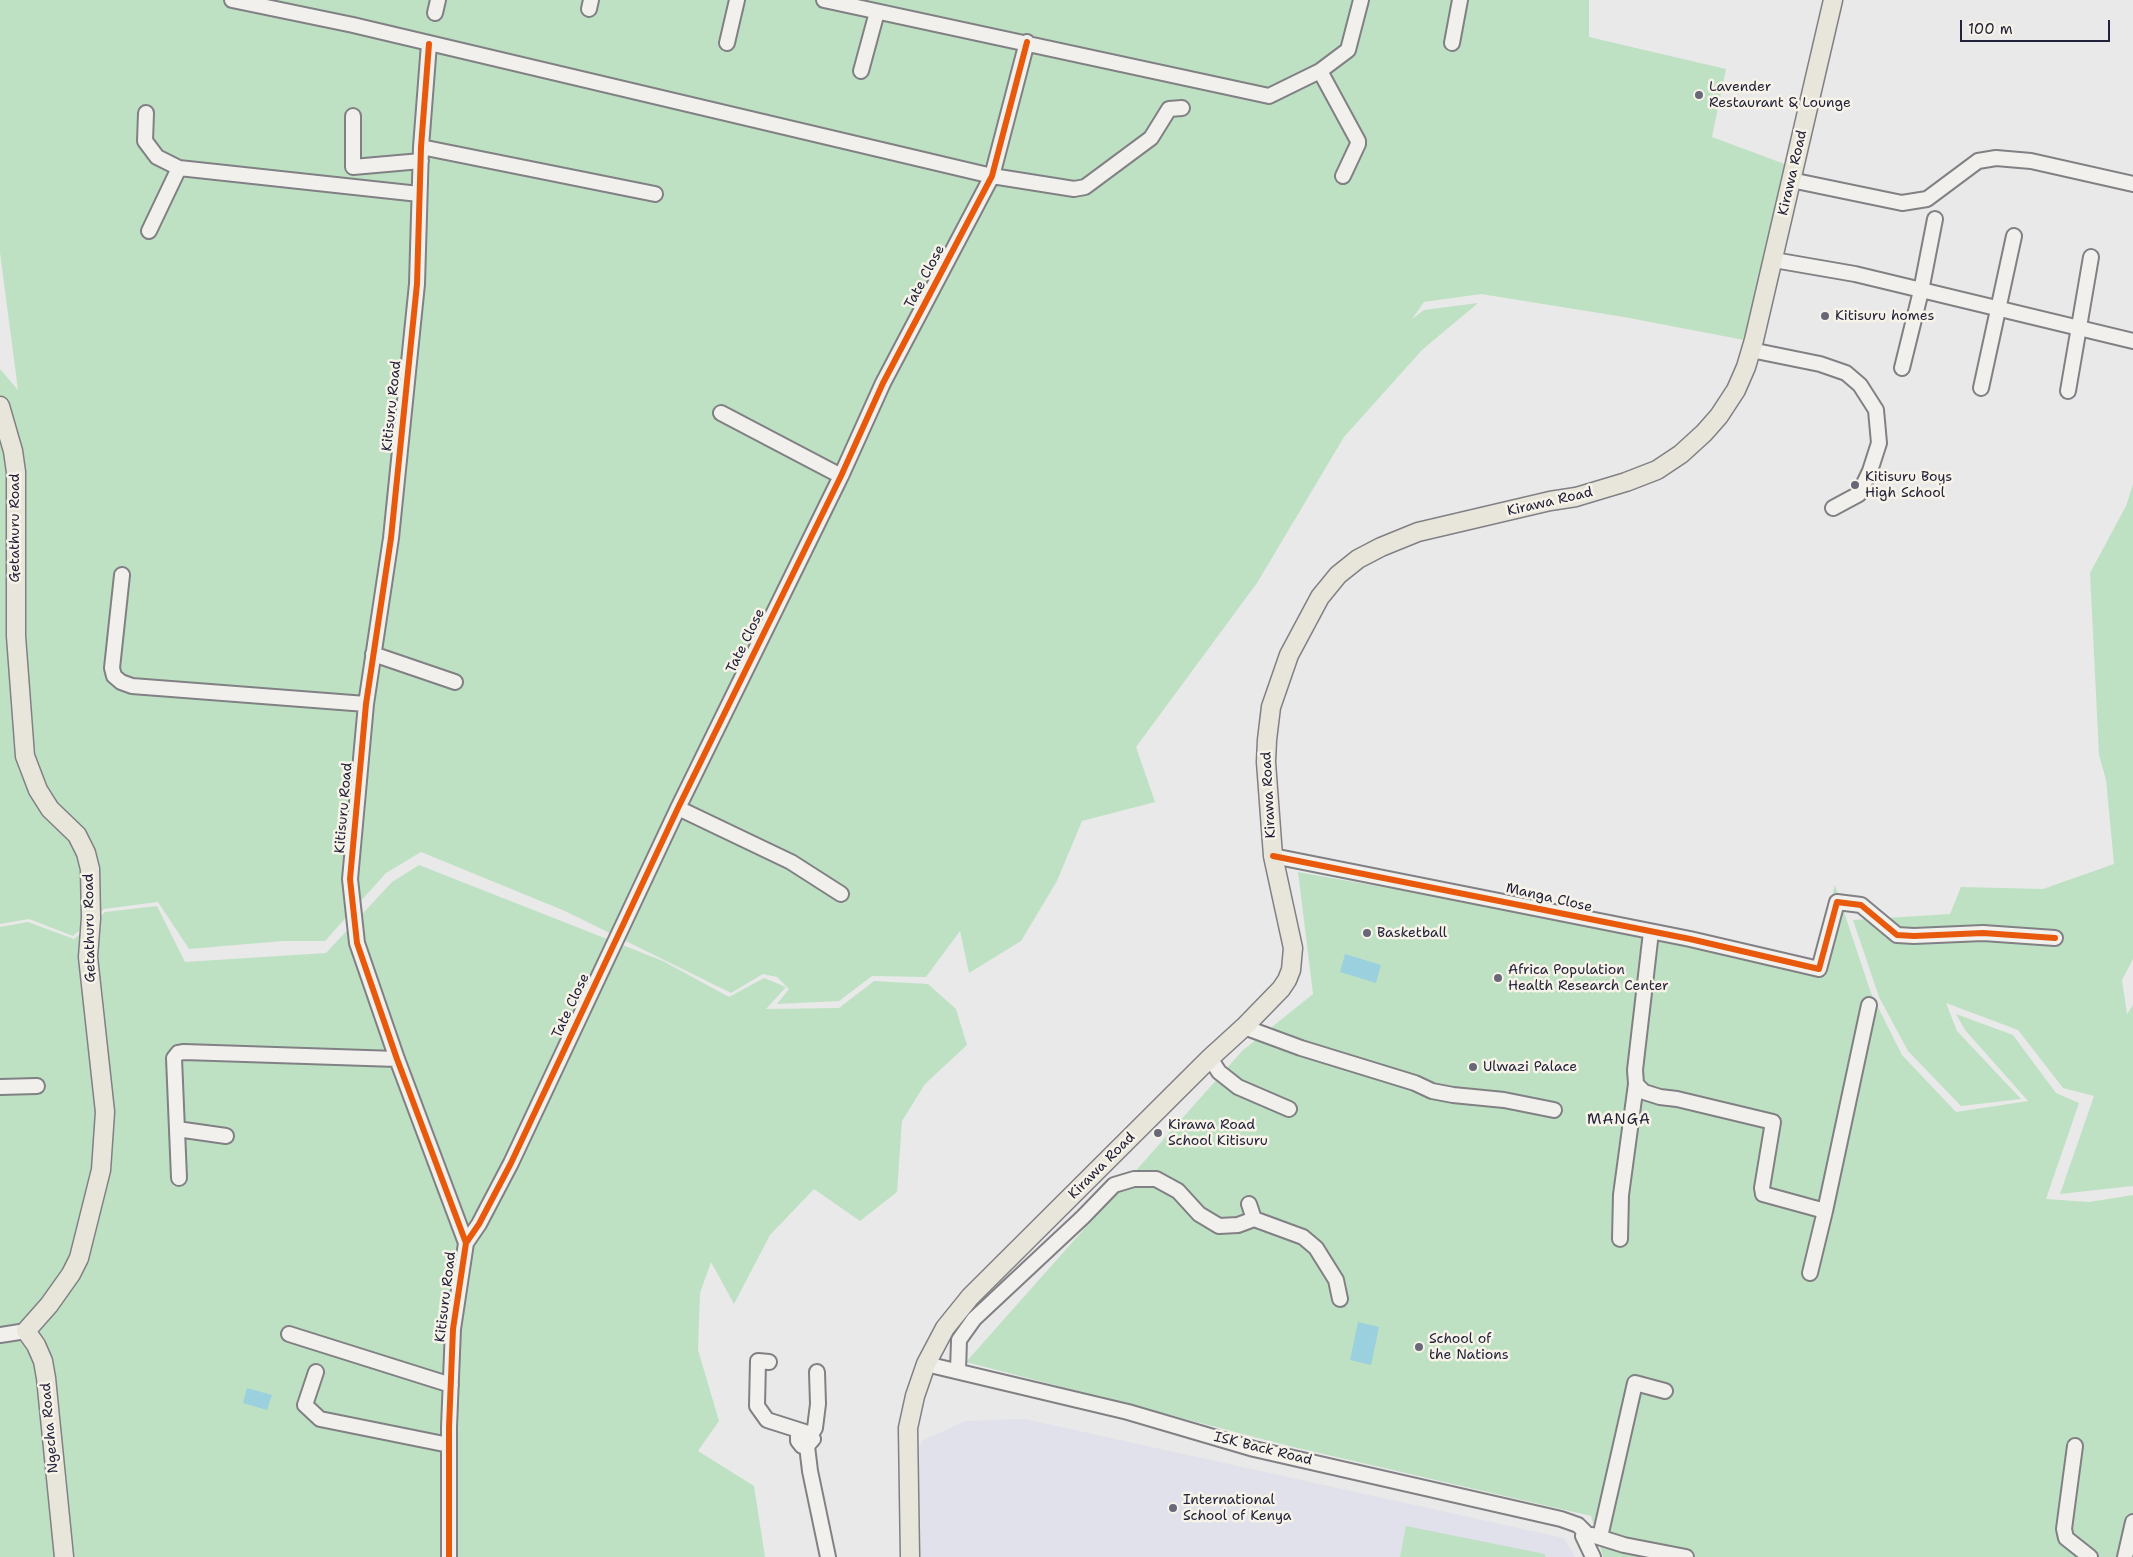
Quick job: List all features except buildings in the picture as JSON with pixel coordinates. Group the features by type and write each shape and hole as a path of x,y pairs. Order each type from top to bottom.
{"main road":[{"name":"Kirawa Road","path":"910,1557 908,1428 915,1396 926,1364 945,1328 966,1302 1210,1058 1244,1028 1281,989 1287,980 1292,965 1293,948 1273,856 1266,762 1267,740 1272,707 1289,655 1320,597 1338,575 1358,559 1382,547 1418,532 1550,501 1576,497 1626,482 1657,470 1681,454 1704,433 1736,390 1751,350 1774,260 1833,0"},
{"name":"Getathuru Road","path":"0,406 13,451 16,472 16,636 25,756 38,790 50,808 77,835 86,853 90,869 91,918 88,957 105,1112 101,1170 79,1258 71,1274 49,1305 26,1330"},
{"name":"Ngecha Road","path":"26,1330 36,1345 43,1361 46,1378 64,1557"}],"street":[{"path":"232,0 353,25 992,176 1074,189 1085,187 1151,138 1169,109 1182,108"},
{"path":"727,43 737,0"},
{"path":"824,0 1027,42 1269,96 1320,71 1348,50 1361,0"},
{"path":"1452,43 1460,0"},
{"path":"861,71 877,12"},
{"name":"Tate Close","path":"466,1243 479,1224 511,1163 678,808 841,476 883,383 992,176 1027,42"},
{"name":"Kitisuru Road","path":"428,44 419,194 417,284 391,538 366,704 350,879 357,942 397,1059 466,1243 454,1323 449,1445 449,1557"},
{"path":"1320,71 1358,141 1343,176"},
{"path":"146,113 145,141 157,157 179,168 419,194"},
{"path":"353,116 353,167 421,154 655,194"},
{"path":"1792,180 1902,203 1927,199 1978,161 1996,158 2031,161 2133,184"},
{"path":"149,231 179,168"},
{"path":"1902,368 1921,291 1935,219"},
{"path":"1981,388 2014,236"},
{"path":"2068,391 2091,257"},
{"path":"1774,260 1854,274 1875,281 2133,342"},
{"path":"1751,350 1820,364 1846,373 1860,385 1876,410 1879,443 1870,471 1859,494 1833,508"},
{"path":"721,413 841,476"},
{"path":"122,575 112,668 114,676 121,682 132,686 366,704"},
{"path":"373,654 455,682"},
{"path":"678,808 791,862 841,894"},
{"name":"Manga Close","path":"1273,856 1493,898 1551,913 1690,939 1819,970 1838,902 1861,905 1897,935 1984,933 2055,938"},
{"path":"1620,1239 1621,1196 1636,1084 1635,1070 1651,932"},
{"path":"1810,1273 1869,1005"},
{"path":"1244,1028 1301,1048 1415,1083 1432,1091 1504,1100 1554,1110"},
{"path":"179,1178 174,1058 178,1053 397,1059"},
{"path":"1210,1058 1219,1072 1238,1087 1289,1109"},
{"path":"1636,1084 1644,1092 1660,1097 1677,1098 1773,1122 1763,1180 1763,1194 1825,1211"},
{"path":"0,1087 37,1086"},
{"path":"177,1129 226,1136"},
{"path":"958,1371 958,1340 974,1319 1083,1217 1114,1185 1134,1179 1156,1179 1178,1191 1199,1214 1220,1226 1238,1225 1254,1219 1303,1237 1316,1248 1336,1280 1340,1299"},
{"path":"1249,1204 1254,1219"},
{"path":"0,1335 26,1330"},
{"path":"289,1334 451,1385"},
{"path":"769,1362 758,1361 757,1406 767,1420 807,1437"},
{"name":"ISK Back Road","path":"926,1364 1128,1412 1254,1449 1560,1519 1578,1525 1587,1540 1686,1557"},
{"path":"316,1372 306,1405 320,1419 449,1445"},
{"path":"817,1372 818,1404 815,1428 807,1437 810,1471 828,1557"},
{"path":"1587,1540 1636,1382 1665,1391"},
{"path":"2075,1446 2064,1529 2066,1538 2090,1557"},
{"path":"2125,1557 2133,1526"}],"shaded area":[{"name":"International School of Kenya","path":"1025,1419 1564,1538 1575,1557 920,1557 915,1456 922,1441 965,1421"}],"green space":[{"path":"0,0 1589,0 1589,37 1726,69 1712,137 1790,166 1749,341 1624,317 1481,294 1424,302 1412,319 1424,310 1478,303 1422,350 1344,437 1257,583 1136,747 1155,802 1082,821 1057,881 1021,941 969,973 960,931 926,977 872,976 839,1001 777,1004 789,989 777,977 763,974 731,993 565,911 421,852 386,873 325,941 283,941 189,949 158,902 104,909 73,936 29,919 0,924 0,369 18,390 0,253"},
{"path":"2133,484 2133,959 2122,980 2127,1014 2133,1005 2133,1186 2060,1194 2094,1096 2063,1088 2018,1030 1946,1003 1957,1031 2021,1099 1961,1106 1908,1051 1879,997 1853,920 1950,914 1961,887 2043,889 2114,864 2106,780 2099,755 2090,573 2126,506"},
{"path":"419,865 663,961 729,997 764,978 786,987 766,1009 839,1008 874,981 928,984 956,1009 967,1045 925,1084 902,1121 897,1192 860,1221 814,1189 770,1235 734,1304 711,1262 700,1293 698,1350 719,1421 698,1451 754,1486 765,1557 0,1557 0,927 28,922 74,939 105,912 157,906 185,962 326,953 392,882"},
{"path":"1298,872 1815,964 1835,885 1871,993 1902,1055 1956,1112 2028,1101 1965,1030 1956,1014 2013,1035 2056,1093 2079,1103 2046,1199 2089,1202 2133,1195 2133,1557 1603,1557 1591,1516 1289,1446 966,1362 1242,1051 1313,994"},
{"path":"1406,1526 1545,1554 1545,1557 1400,1557"}],"water":[{"path":"1345,954 1381,965 1376,983 1340,972"},
{"path":"1358,1322 1379,1327 1371,1365 1350,1360"},
{"path":"247,1388 272,1395 267,1410 243,1403"}],"cycle path":[{"path":"466,1243 479,1224 511,1163 678,808 841,476 883,383 992,176 1027,42"},
{"path":"429,44 421,147 417,284 391,538 366,704 350,879 357,943 397,1059 466,1243 453,1329 449,1427 449,1557"},
{"path":"1273,856 1690,939 1819,969 1837,902 1861,905 1897,935 1983,933 2055,938"}],"place":[{"name":"Lavender Restaurant & Lounge","path":"1699,95"},
{"name":"Kitisuru homes","path":"1825,316"},
{"name":"Kitisuru Boys High School","path":"1855,485"},
{"name":"Basketball","path":"1367,933"},
{"name":"Africa Population Health Research Center","path":"1498,978"},
{"name":"Ulwazi Palace","path":"1473,1067"},
{"name":"Kirawa Road School Kitisuru","path":"1158,1133"},
{"name":"School of the Nations","path":"1419,1347"},
{"name":"International School of Kenya","path":"1173,1508"}],"district":[{"name":"MANGA","path":"1619,1120"}]}
